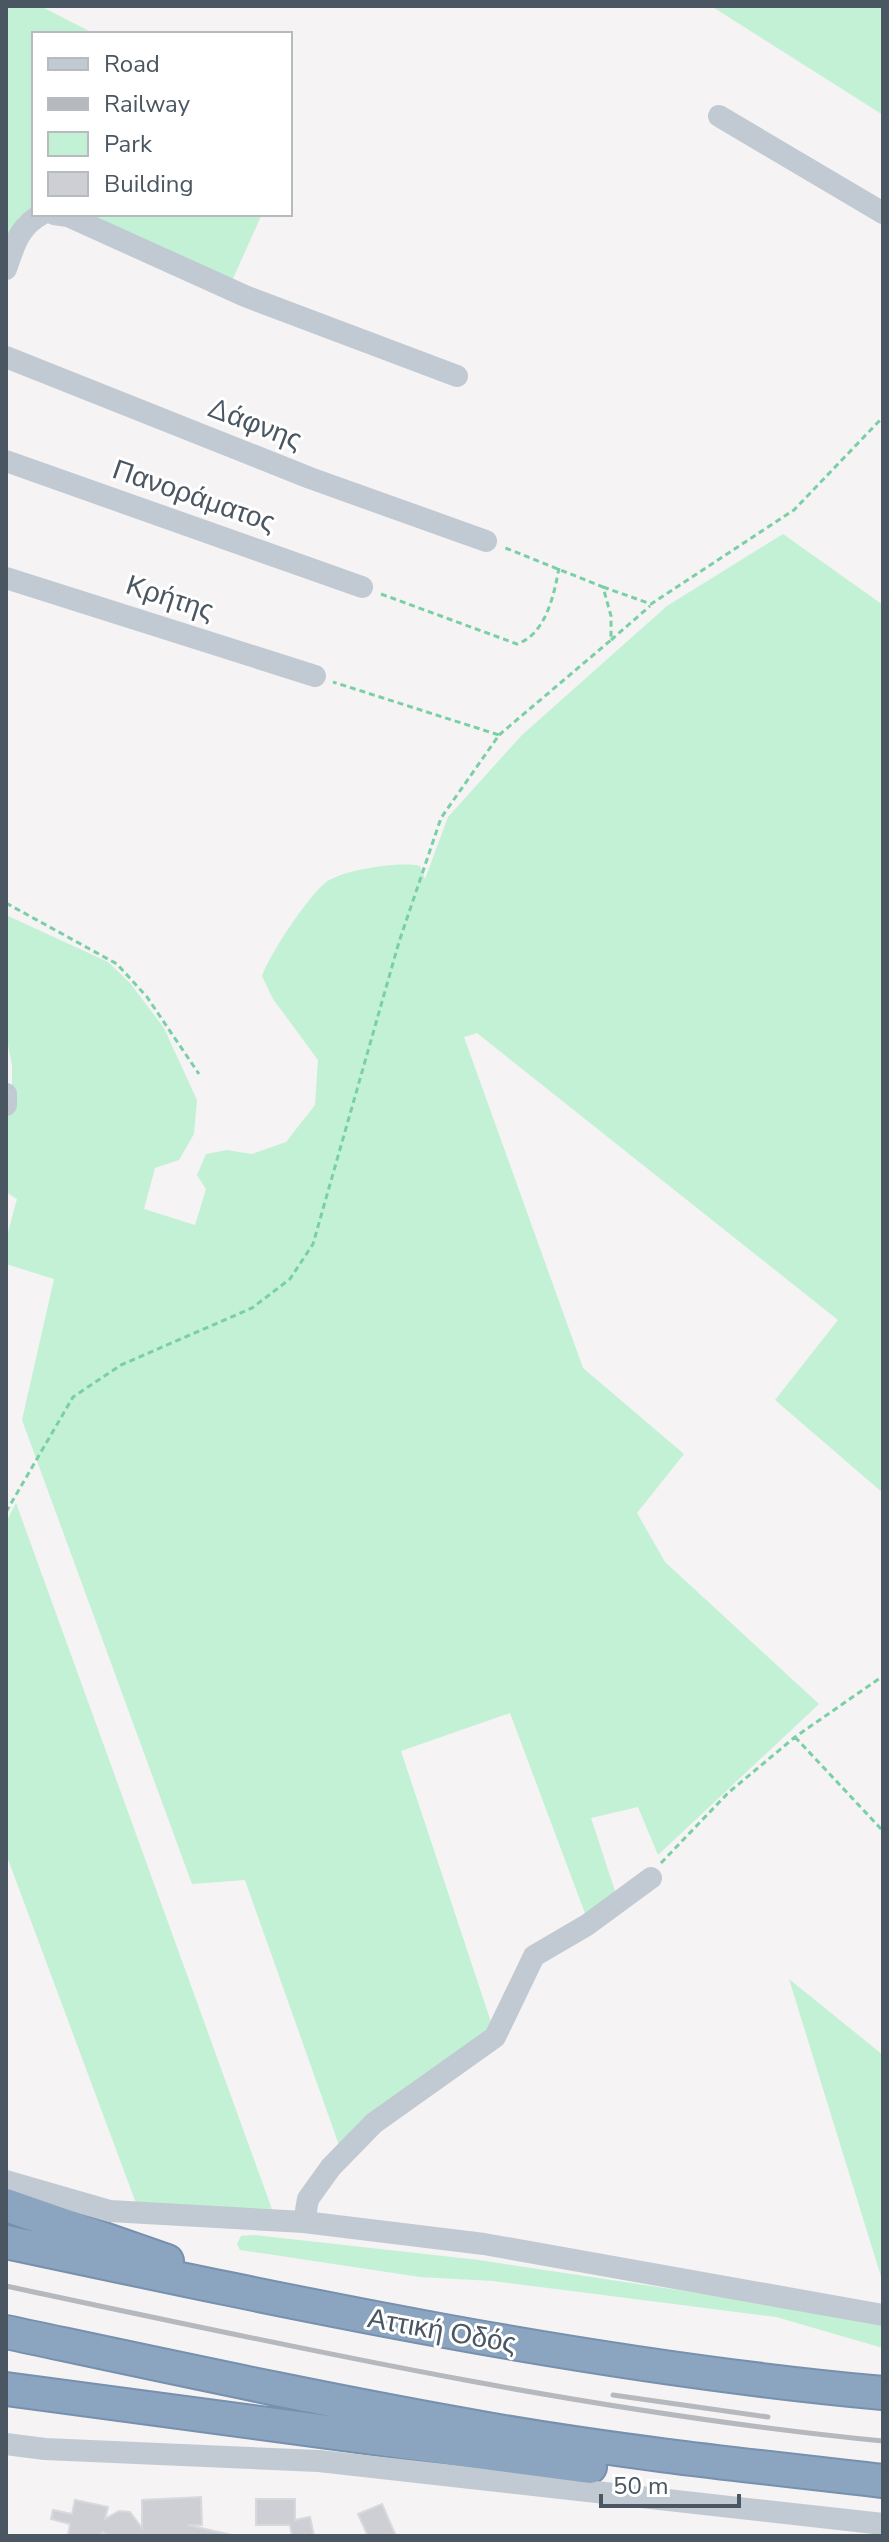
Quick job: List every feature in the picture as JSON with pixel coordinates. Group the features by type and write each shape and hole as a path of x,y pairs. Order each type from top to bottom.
{"highway":[{"path":"6,2205 141,2249 236,2291"},
{"name":"Αττική Οδός","path":"6,2242 422,2329 753,2381 883,2393"},
{"path":"6,2332 244,2383 489,2429 719,2463 883,2481"},
{"path":"6,2389 800,2493 883,2481"}],"street":[{"path":"719,116 883,213"},
{"path":"6,269 15,242 27,222 38,216"},
{"path":"68,216 245,296 457,376"},
{"name":"Δάφνης","path":"6,357 310,478 486,541"},
{"name":"Πανοράματος","path":"6,461 362,587"},
{"name":"Κρήτης","path":"6,578 315,676"},
{"path":"6,1094 6,1105"},
{"path":"304,2222 308,2199 331,2167 374,2123 495,2037 534,1956 587,1925 651,1878"},
{"path":"6,2181 110,2211 304,2222 484,2244 883,2315"},
{"path":"6,2444 45,2449 319,2461 883,2524"}],"path":[{"path":"6,1512 73,1397 121,1365 252,1308 290,1279 313,1244 399,942 441,818 499,735 651,604 794,510 883,417"},
{"path":"486,541 651,604"},
{"path":"362,587 517,644 537,630 554,597 559,568"},
{"path":"603,587 611,616 611,640"},
{"path":"315,676 499,735"},
{"path":"6,903 117,964 147,997 199,1074"},
{"path":"651,1878 667,1854 728,1793 795,1737 883,1676"},
{"path":"795,1737 883,1831"}],"green space":[{"path":"6,6 40,6 91,32 32,32 32,209 19,217 6,249"},
{"path":"711,6 883,6 883,115"},
{"path":"80,216 261,216 231,283"},
{"path":"783,534 883,605 883,1493 775,1400 838,1320 477,1033 464,1037 583,1368 684,1454 637,1513 665,1562 819,1704 658,1855 638,1807 591,1818 616,1894 586,1916 510,1713 401,1751 493,2028 340,2148 245,1880 192,1884 22,1420 54,1279 6,1264 6,1240 17,1199 6,1192 6,1122 12,1095 12,1065 6,1035 6,915 108,962 130,983 164,1028 197,1100 194,1134 179,1160 155,1168 144,1209 195,1225 206,1189 197,1175 206,1154 227,1150 252,1154 286,1142 315,1105 318,1060 273,999 262,976 298,914 316,892 332,879 385,866 420,866 425,879 448,817 522,735 667,606"},
{"path":"16,1503 273,2212 136,2203 6,1854 6,1522"},
{"path":"789,1979 883,2055 883,2283"},
{"path":"241,2236 479,2260 883,2321 883,2348 776,2317 493,2281 420,2277 240,2250 237,2244"}],"building":[{"path":"201,2497 202,2525 188,2525 236,2536 111,2536 102,2532 101,2536 68,2536 70,2524 51,2519 53,2510 72,2514 75,2500 108,2507 105,2519 119,2511 130,2512 142,2528 142,2500"},
{"path":"256,2499 295,2499 295,2520 310,2517 314,2536 292,2536 290,2525 256,2525"},
{"path":"382,2504 396,2536 368,2536 358,2514"}],"railway":[{"path":"6,2286 333,2355 552,2396 772,2429 883,2441"},
{"path":"613,2395 768,2417"}]}
